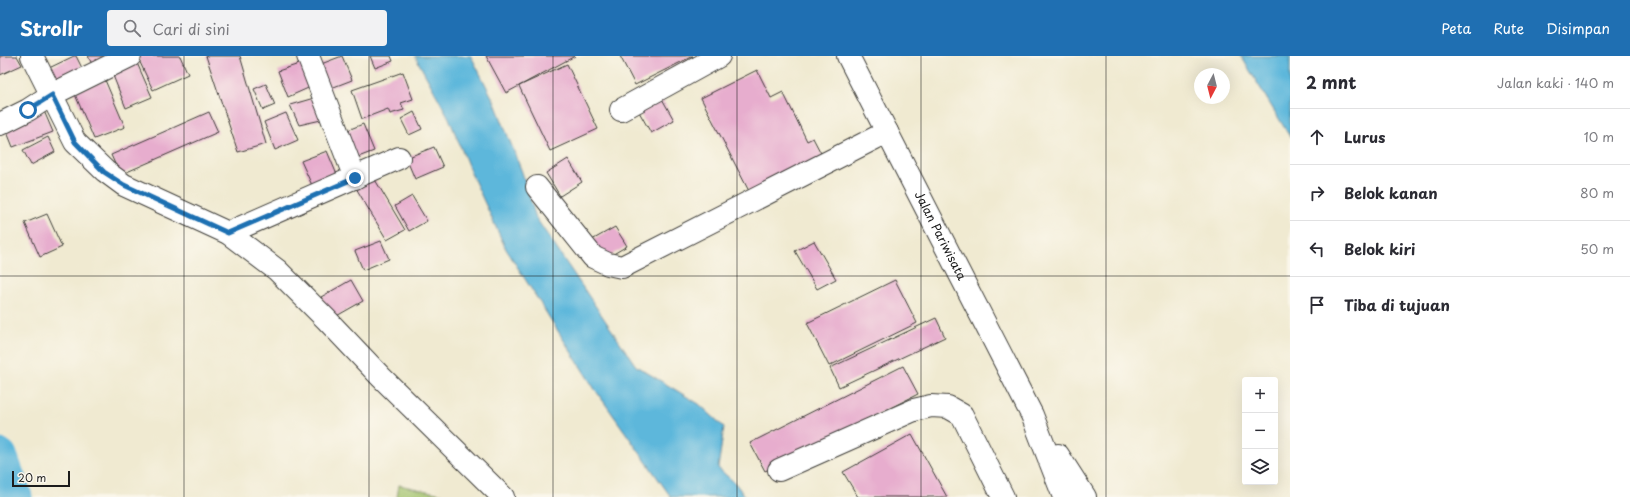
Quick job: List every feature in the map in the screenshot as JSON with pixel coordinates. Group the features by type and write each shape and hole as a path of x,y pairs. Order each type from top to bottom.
{"street":[{"path":"32,56 75,142 104,172 124,185 228,233 277,270 326,319 381,378 503,497"},
{"path":"0,124 28,110 52,95 130,56"},
{"path":"308,56 355,178"},
{"path":"621,110 719,56"},
{"name":"Jalan Pariwisata","path":"848,56 1032,415 1085,497"},
{"path":"537,187 593,257 608,264 622,266 887,132"},
{"path":"228,233 400,158"},
{"path":"779,470 914,410 930,406 948,407 962,415 1003,497"},
{"name":"Jalan Pariwisata","path":"1032,415 1061,495"}],"green space":[{"path":"399,485 455,497 397,497"}],"water":[{"path":"415,56 471,56 495,103 522,172 536,218 636,366 699,404 724,427 718,468 735,483 746,497 671,497 594,388 506,249 471,173 449,118"},
{"path":"1241,56 1290,56 1290,137"}],"building":[{"path":"0,56 17,56 22,65 0,75"},
{"path":"76,56 86,76 57,89 47,69"},
{"path":"88,56 107,56 92,64"},
{"path":"137,56 180,56 188,74 153,90"},
{"path":"206,56 240,56 266,144 238,152"},
{"path":"342,56 352,80 326,90 316,66"},
{"path":"370,56 391,56 393,61 375,68"},
{"path":"486,56 575,56 506,93"},
{"path":"620,56 693,56 635,85"},
{"path":"305,62 315,85 288,97 278,71"},
{"path":"137,63 152,97 126,108 112,73"},
{"path":"567,64 598,129 550,151 519,86"},
{"path":"757,70 771,98 783,92 807,141 813,138 824,159 751,195 701,98"},
{"path":"403,72 413,99 401,103 404,110 390,114 388,109 362,119 352,90"},
{"path":"105,80 125,127 94,139 74,92"},
{"path":"266,84 275,105 263,110 254,89"},
{"path":"661,97 674,120 651,133 638,110"},
{"path":"314,98 321,120 299,125 290,105"},
{"path":"44,111 53,132 13,147 5,127"},
{"path":"209,112 218,132 120,175 111,155"},
{"path":"414,112 422,129 409,135 401,119"},
{"path":"286,113 298,140 275,150 264,122"},
{"path":"363,124 374,151 353,159 343,132"},
{"path":"48,137 55,152 31,165 23,150"},
{"path":"434,147 443,167 415,179 406,158"},
{"path":"327,151 340,182 315,192 301,161"},
{"path":"568,159 582,182 560,196 546,173"},
{"path":"374,178 405,230 387,240 356,188"},
{"path":"412,196 427,221 409,231 395,206"},
{"path":"47,214 62,247 40,257 25,223"},
{"path":"615,227 627,246 605,259 592,240"},
{"path":"381,241 389,259 363,270 355,251"},
{"path":"814,241 836,279 817,289 795,251"},
{"path":"351,280 363,301 333,318 321,297"},
{"path":"895,280 917,323 829,366 807,323"},
{"path":"936,318 945,337 839,387 830,368"},
{"path":"903,366 918,394 765,471 750,443"},
{"path":"912,434 947,497 858,497 843,472"}],"waterway":[{"path":"0,456 15,497"}],"route":[{"path":"28,110 52,95 75,142 104,172 124,185 228,233 355,178"}]}
